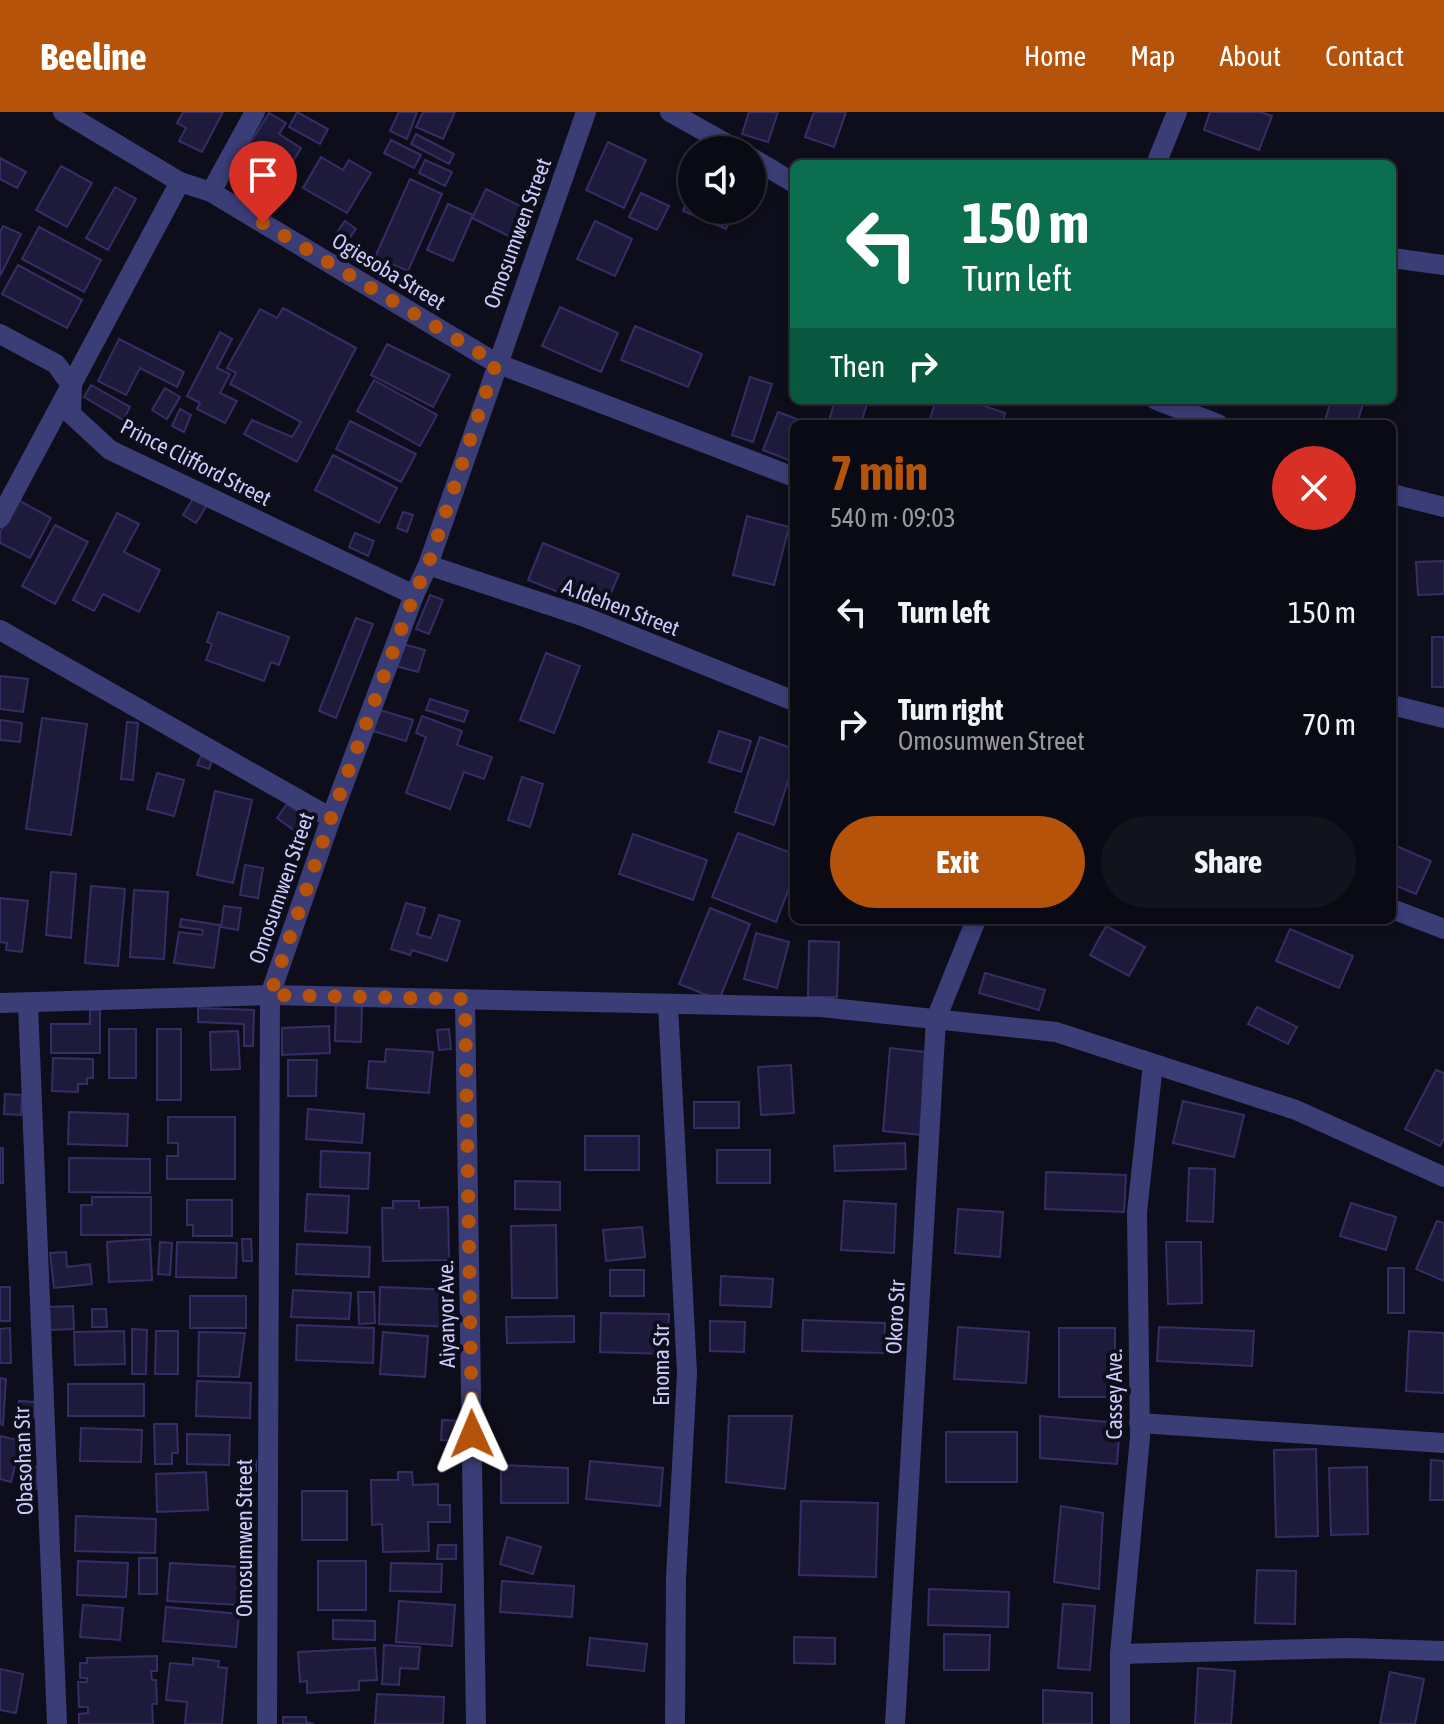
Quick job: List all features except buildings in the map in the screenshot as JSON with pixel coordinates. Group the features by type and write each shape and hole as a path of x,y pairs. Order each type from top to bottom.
{"street":[{"name":"Ogiesoba Street","path":"63,112 180,182 211,192 496,363 790,475"},
{"path":"211,192 255,112"},
{"name":"Omosumwen Street","path":"267,1724 270,995 331,818 428,565 586,112"},
{"path":"670,112 713,136"},
{"path":"1158,160 1177,112"},
{"path":"766,166 790,181"},
{"path":"0,518 180,182"},
{"path":"1396,259 1444,265"},
{"path":"0,334 56,364 72,386"},
{"name":"Prince Clifford Street","path":"72,386 71,414 110,450 414,595"},
{"path":"1166,404 1208,420"},
{"path":"1396,495 1444,507"},
{"name":"A.Idehen Street","path":"428,565 585,617 790,699"},
{"path":"0,630 331,818"},
{"path":"1396,706 1444,718"},
{"path":"1396,911 1444,929"},
{"name":"Okoro Str","path":"895,1724 936,1019 974,924"},
{"path":"0,1003 270,995 821,1007 1056,1032 1296,1110 1444,1177"},
{"name":"Aiyanyor Ave.","path":"465,999 476,1724"},
{"name":"Obasohan Str","path":"28,1004 57,1724"},
{"name":"Enoma Str","path":"668,1005 687,1373 676,1578 675,1724"},
{"name":"Cassey Ave.","path":"1120,1724 1120,1654 1139,1423 1137,1212 1153,1064"},
{"path":"1139,1423 1444,1443"},
{"path":"1120,1654 1349,1648 1444,1651"}],"route":[{"path":"263,223 496,363 428,565 331,818 270,995 465,999 472,1434"}]}
